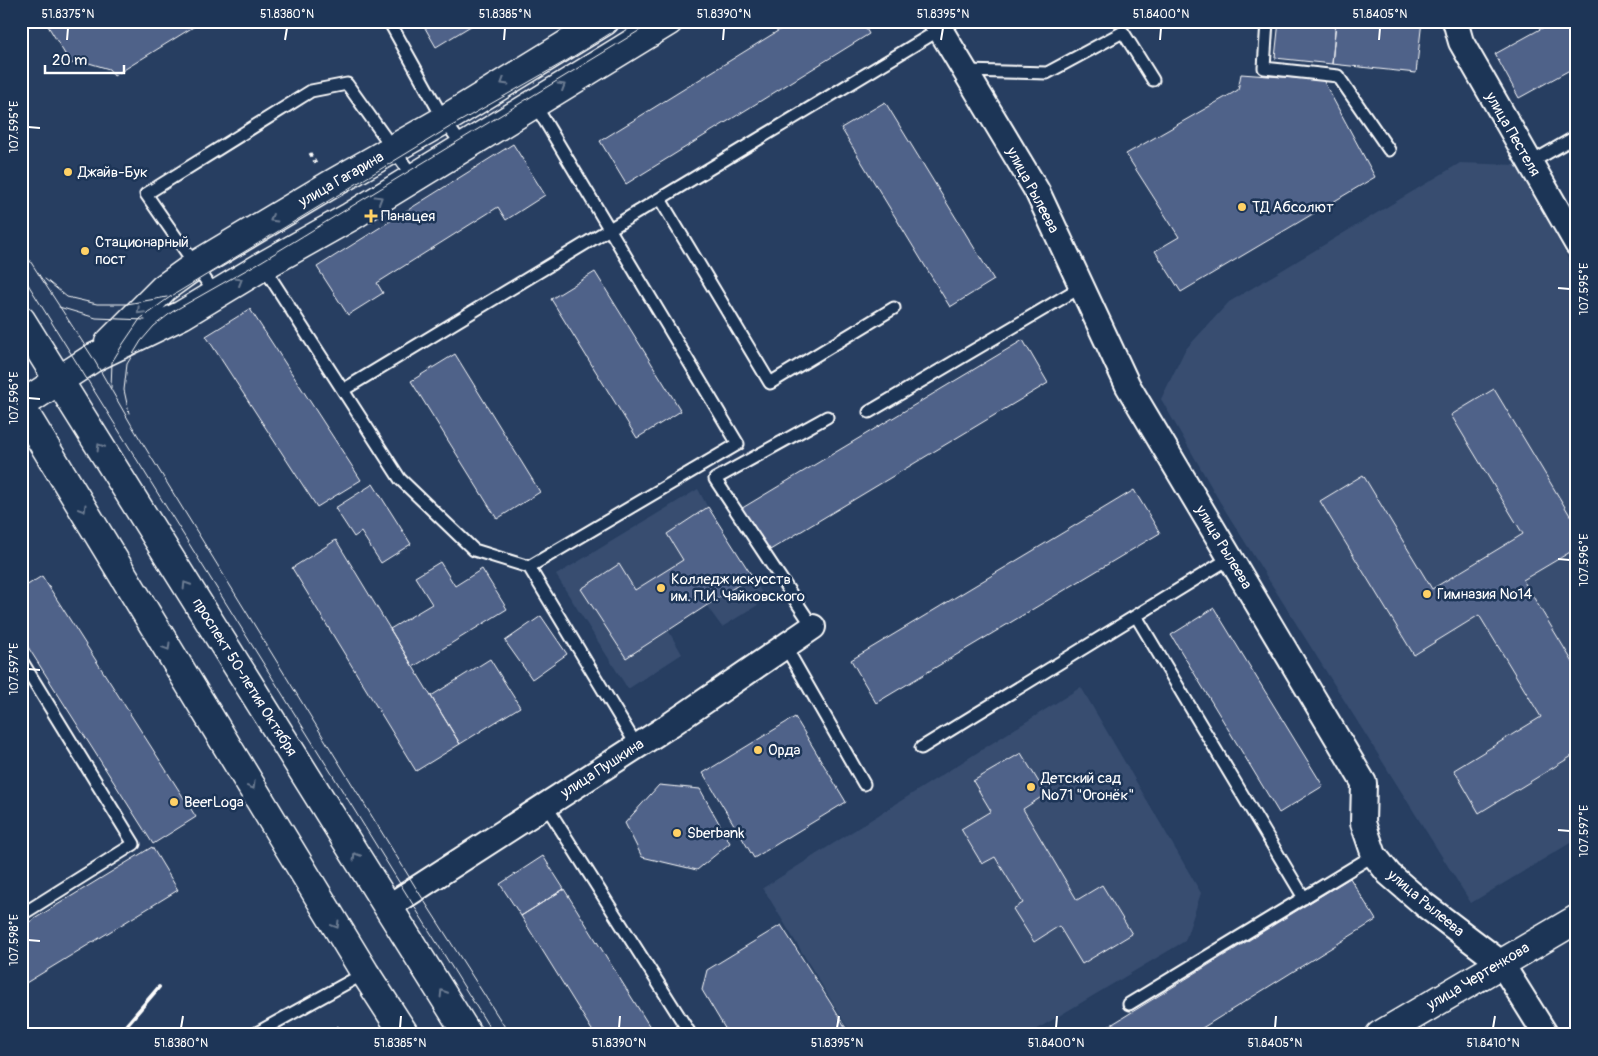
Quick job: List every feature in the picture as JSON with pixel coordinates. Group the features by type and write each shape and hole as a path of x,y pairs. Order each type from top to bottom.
{"street":[{"name":"улица Гагарина","path":"94,358 164,288 196,266 444,120 605,21"},
{"path":"405,1035 365,973 21,406 94,358 182,316 464,148 534,103 670,21"},
{"name":"улица Пестеля","path":"1455,21 1461,42 1577,244"},
{"name":"улица Рылеева","path":"943,24 965,70 1037,191 1128,386 1364,784 1363,823 1374,855 1389,874 1418,900 1501,962 1546,1035"},
{"name":"проспект 50-летия Октября","path":"21,320 468,1035"},
{"name":"улица Пушкина","path":"388,907 636,746 814,627"},
{"name":"улица Чертенкова","path":"1380,1035 1501,962 1577,919"}],"lane":[{"path":"389,21 444,120 464,148"},
{"path":"1267,21 1264,68 1338,76 1389,150"},
{"path":"343,390 943,24"},
{"path":"965,70 1048,73 1123,32 1153,80"},
{"path":"216,295 146,194 311,91 347,84 414,178"},
{"path":"529,567 738,444 534,103"},
{"path":"1530,163 1577,136"},
{"path":"660,198 770,383 894,308"},
{"path":"263,266 400,479 474,550 529,567 636,746"},
{"path":"869,412 1082,287"},
{"path":"814,627 715,479 827,416"},
{"path":"921,748 1230,558"},
{"path":"1136,616 1304,898"},
{"path":"785,646 864,784"},
{"path":"21,660 134,844 21,915"},
{"path":"545,804 691,1035"},
{"path":"1129,1004 1374,855"},
{"path":"253,1035 365,973"}],"shaded area":[{"name":"Гимназия №14","path":"1460,163 1517,165 1577,275 1577,839 1471,903 1220,502 1161,399 1185,350 1229,302"},
{"name":"Колледж искусств им. П.И. Чайковского","path":"698,489 766,600 722,627 706,605 668,630 682,654 628,689 556,575"},
{"name":"Детский сад №71 \"Огонёк\"","path":"1081,687 1201,893 1185,941 1027,1035 939,1035 937,1033 934,1035 852,1035 763,888"}],"building":[{"path":"45,21 203,21 114,76 109,69 79,60 71,64"},
{"path":"421,21 479,21 436,47"},
{"path":"794,21 862,21 869,34 626,184 600,141"},
{"path":"1279,21 1336,21 1332,64 1275,58"},
{"path":"1336,21 1422,21 1416,73 1332,64"},
{"path":"1555,21 1577,21 1577,66 1519,98 1495,54"},
{"name":"ТД Абсолют","path":"1241,74 1323,80 1375,177 1181,292 1155,251 1179,237 1126,154 1238,90"},
{"path":"885,102 994,280 950,307 841,128"},
{"path":"513,144 545,195 506,220 498,207 377,283 383,293 348,315 317,267"},
{"path":"595,272 681,411 637,438 551,299"},
{"path":"250,309 361,480 317,507 206,336"},
{"path":"1023,340 1048,383 765,553 739,510"},
{"path":"455,354 540,492 497,519 411,381"},
{"path":"1494,389 1577,527 1577,548 1523,580 1577,669 1577,753 1479,813 1454,770 1541,717 1479,615 1414,655 1320,501 1363,475 1432,589 1523,534 1451,415"},
{"path":"373,484 411,544 381,563 361,532 354,537 335,508"},
{"path":"1134,490 1160,533 876,703 851,660"},
{"path":"708,507 752,576 626,658 581,589 619,564 635,590 683,560 667,534"},
{"path":"336,540 460,744 416,771 292,568"},
{"path":"440,562 455,586 482,569 507,609 413,667 390,629 432,604 415,577"},
{"path":"42,576 196,817 153,844 21,636 21,589"},
{"path":"1214,608 1323,786 1279,813 1171,635"},
{"path":"541,616 567,654 532,679 505,641"},
{"path":"490,659 520,707 460,744 431,696"},
{"path":"795,717 846,802 754,858 703,773"},
{"path":"1021,753 1046,794 1023,809 1077,900 1102,885 1132,934 1082,964 1059,926 1034,942 1013,909 1023,903 995,857 982,864 961,829 991,811 973,781"},
{"name":"Sberbank","path":"659,785 700,789 730,843 697,870 642,857 625,823"},
{"path":"152,847 178,890 21,986 21,927"},
{"path":"543,856 564,889 521,916 500,884"},
{"path":"1350,878 1376,920 1191,1035 1110,1035 1106,1028"},
{"path":"564,889 655,1035 595,1035 521,916"},
{"path":"781,925 850,1035 729,1035 702,990 707,970"},
{"path":"338,1026 343,1035 323,1035"}],"tram line":[{"path":"111,388 112,362 123,344 140,319 170,297 450,127 566,61 630,21"},
{"path":"129,413 124,390 127,364 141,341 154,326 172,312 262,261 655,21"},
{"path":"21,247 93,358 132,426 416,888 510,1035"},
{"path":"21,273 494,1035"},
{"path":"45,279 67,297 97,304 127,304 167,297"},
{"path":"59,307 96,318 145,320"}],"railway":[{"path":"118,1035 159,987"}],"place":[{"name":"Джайв-Бук","path":"68,172"},
{"name":"ТД Абсолют","path":"1242,207"},
{"name":"Панацея","path":"371,216"},
{"name":"Стационарный пост","path":"85,251"},
{"name":"Колледж искусств им. П.И. Чайковского","path":"661,588"},
{"name":"Гимназия №14","path":"1427,594"},
{"name":"Орда","path":"758,750"},
{"name":"Детский сад №71 \"Огонёк\"","path":"1031,787"},
{"name":"BeerLoga","path":"174,802"},
{"name":"Sberbank","path":"677,833"}]}
